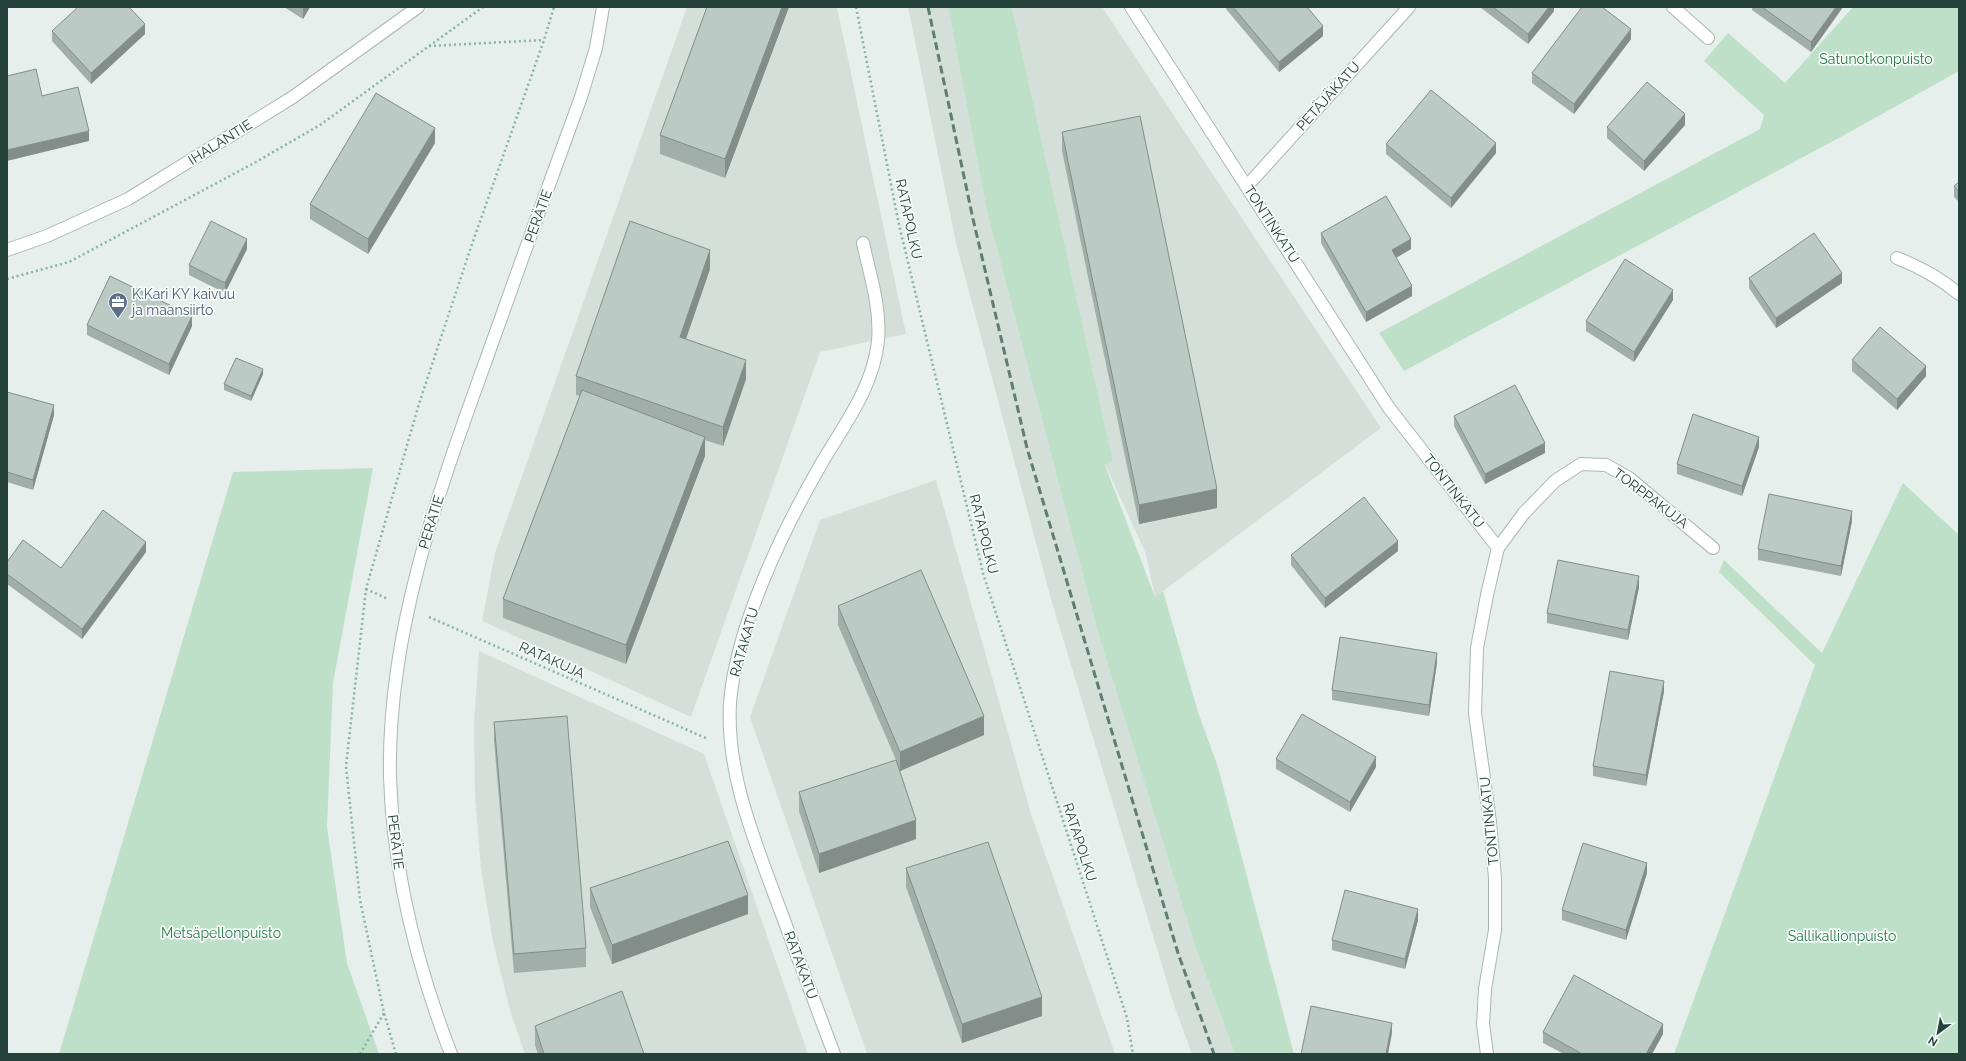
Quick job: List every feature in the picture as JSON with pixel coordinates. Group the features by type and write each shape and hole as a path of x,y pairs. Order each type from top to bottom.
{"street":[{"name":"IHALANTIE","path":"7,250 47,236 128,198 293,97 418,7"},
{"name":"PERÄTIE","path":"451,1054 440,1025 418,954 403,891 393,834 390,774 398,663 420,560 466,415 581,97 596,48 603,7"},
{"name":"TONTINKATU","path":"1131,7 1389,408 1498,548 1487,594 1477,648 1475,713 1490,822 1495,878 1495,930 1485,989 1483,1024 1487,1054"},
{"name":"PETÄJÄKATU","path":"1247,186 1409,7"},
{"path":"1673,7 1708,38"},
{"name":"RATAKATU","path":"834,1054 752,834 739,792 731,749 730,704 735,666 747,624 790,521 821,465 849,421 869,380 878,341 877,302 863,243"},
{"path":"1897,258 1918,266 1940,279 1959,294"},
{"name":"TORPPAKUJA","path":"1498,548 1529,507 1555,481 1581,464 1606,465 1629,478 1713,548"}],"path":[{"path":"7,279 69,262 201,193 320,125 483,7"},
{"path":"396,1054 384,1012 360,900 346,766 366,589 418,407 471,247 544,40 554,7"},
{"name":"RATAPOLKU","path":"856,7 899,225 983,573 1127,1018 1133,1054"},
{"path":"429,46 544,40"},
{"name":"RATAKUJA","path":"366,589 731,749"},
{"path":"360,1054 384,1012"}],"shaded area":[{"path":"687,7 837,7 906,334 820,352 691,717 482,621 495,553"},
{"path":"908,7 948,7 987,212 1099,636 1195,946 1235,1054 1192,1054 1174,1005 1051,599 956,243"},
{"path":"1012,7 1102,7 1381,428 1155,597 1146,554 1105,464 1113,461"},
{"path":"936,480 1031,814 1115,1054 867,1054 750,717 820,520"},
{"path":"479,651 704,754 808,1054 525,1054 511,1014 493,942 481,869 475,795 474,722"}],"green space":[{"path":"948,7 1012,7 1113,461 1105,465 1155,597 1163,591 1198,712 1218,767 1294,1054 1235,1054 1195,946 1099,636 987,212"},
{"name":"Satunotkonpuisto","path":"1853,7 1959,7 1959,71 1848,133 1404,371 1379,333 1760,129 1764,115 1704,61 1728,33 1785,83"},
{"name":"Metsäpellonpuisto","path":"373,468 333,683 327,827 347,963 379,1054 59,1054 233,472"},
{"name":"Sallikallionpuisto","path":"1903,483 1959,535 1959,1054 1674,1054 1815,665 1719,572 1724,560 1822,653"}],"building":[{"path":"78,7 129,7 145,24 91,73 52,31"},
{"path":"707,7 782,7 725,159 660,135"},
{"path":"1233,7 1307,7 1323,26 1279,62"},
{"path":"1493,7 1549,7 1528,34"},
{"path":"1582,7 1602,7 1631,29 1574,104 1532,73"},
{"path":"1762,7 1836,7 1811,42"},
{"path":"36,69 42,96 78,87 89,131 7,150 7,76"},
{"path":"1647,82 1685,114 1644,161 1607,127"},
{"path":"1431,90 1496,143 1451,198 1386,144"},
{"path":"376,93 435,128 368,239 310,204"},
{"path":"1140,116 1217,489 1139,505 1062,132"},
{"path":"1959,182 1959,192 1954,186"},
{"path":"1386,196 1411,239 1392,250 1412,286 1366,312 1321,233"},
{"path":"211,221 247,239 225,283 189,265"},
{"path":"630,221 710,250 680,337 746,360 723,427 576,376"},
{"path":"1814,233 1842,273 1776,318 1749,278"},
{"path":"1625,259 1673,290 1634,352 1586,321"},
{"path":"110,276 192,316 169,364 87,325"},
{"path":"1880,327 1926,366 1897,399 1852,360"},
{"path":"236,358 263,369 251,396 224,384"},
{"path":"1515,385 1545,443 1485,474 1454,416"},
{"path":"582,390 705,437 626,645 503,599"},
{"path":"7,392 54,405 33,480 7,472"},
{"path":"1693,414 1759,437 1742,486 1677,464"},
{"path":"1769,494 1852,511 1841,566 1758,549"},
{"path":"1364,497 1398,541 1325,598 1291,555"},
{"path":"103,510 146,542 82,629 7,574 7,562 23,540 61,568"},
{"path":"1558,560 1639,576 1628,630 1547,613"},
{"path":"921,570 984,716 900,752 838,606"},
{"path":"1340,637 1437,653 1429,705 1332,690"},
{"path":"1610,671 1664,681 1646,775 1593,766"},
{"path":"1302,714 1376,757 1350,802 1276,759"},
{"path":"567,716 586,948 514,954 494,722"},
{"path":"896,760 916,820 819,854 799,792"},
{"path":"728,841 748,895 612,945 590,888"},
{"path":"988,842 1042,997 962,1024 906,868"},
{"path":"1583,843 1647,863 1626,930 1562,910"},
{"path":"1345,890 1418,909 1405,959 1332,940"},
{"path":"1574,975 1663,1024 1646,1054 1582,1054 1543,1032"},
{"path":"622,991 644,1054 544,1054 535,1026"},
{"path":"1311,1006 1392,1023 1386,1054 1301,1054"}],"railway":[{"path":"928,7 973,219 1027,448 1178,953 1214,1054"}],"place":[{"name":"K.Kari KY kaivuu ja maansiirto","path":"118,319"}]}
